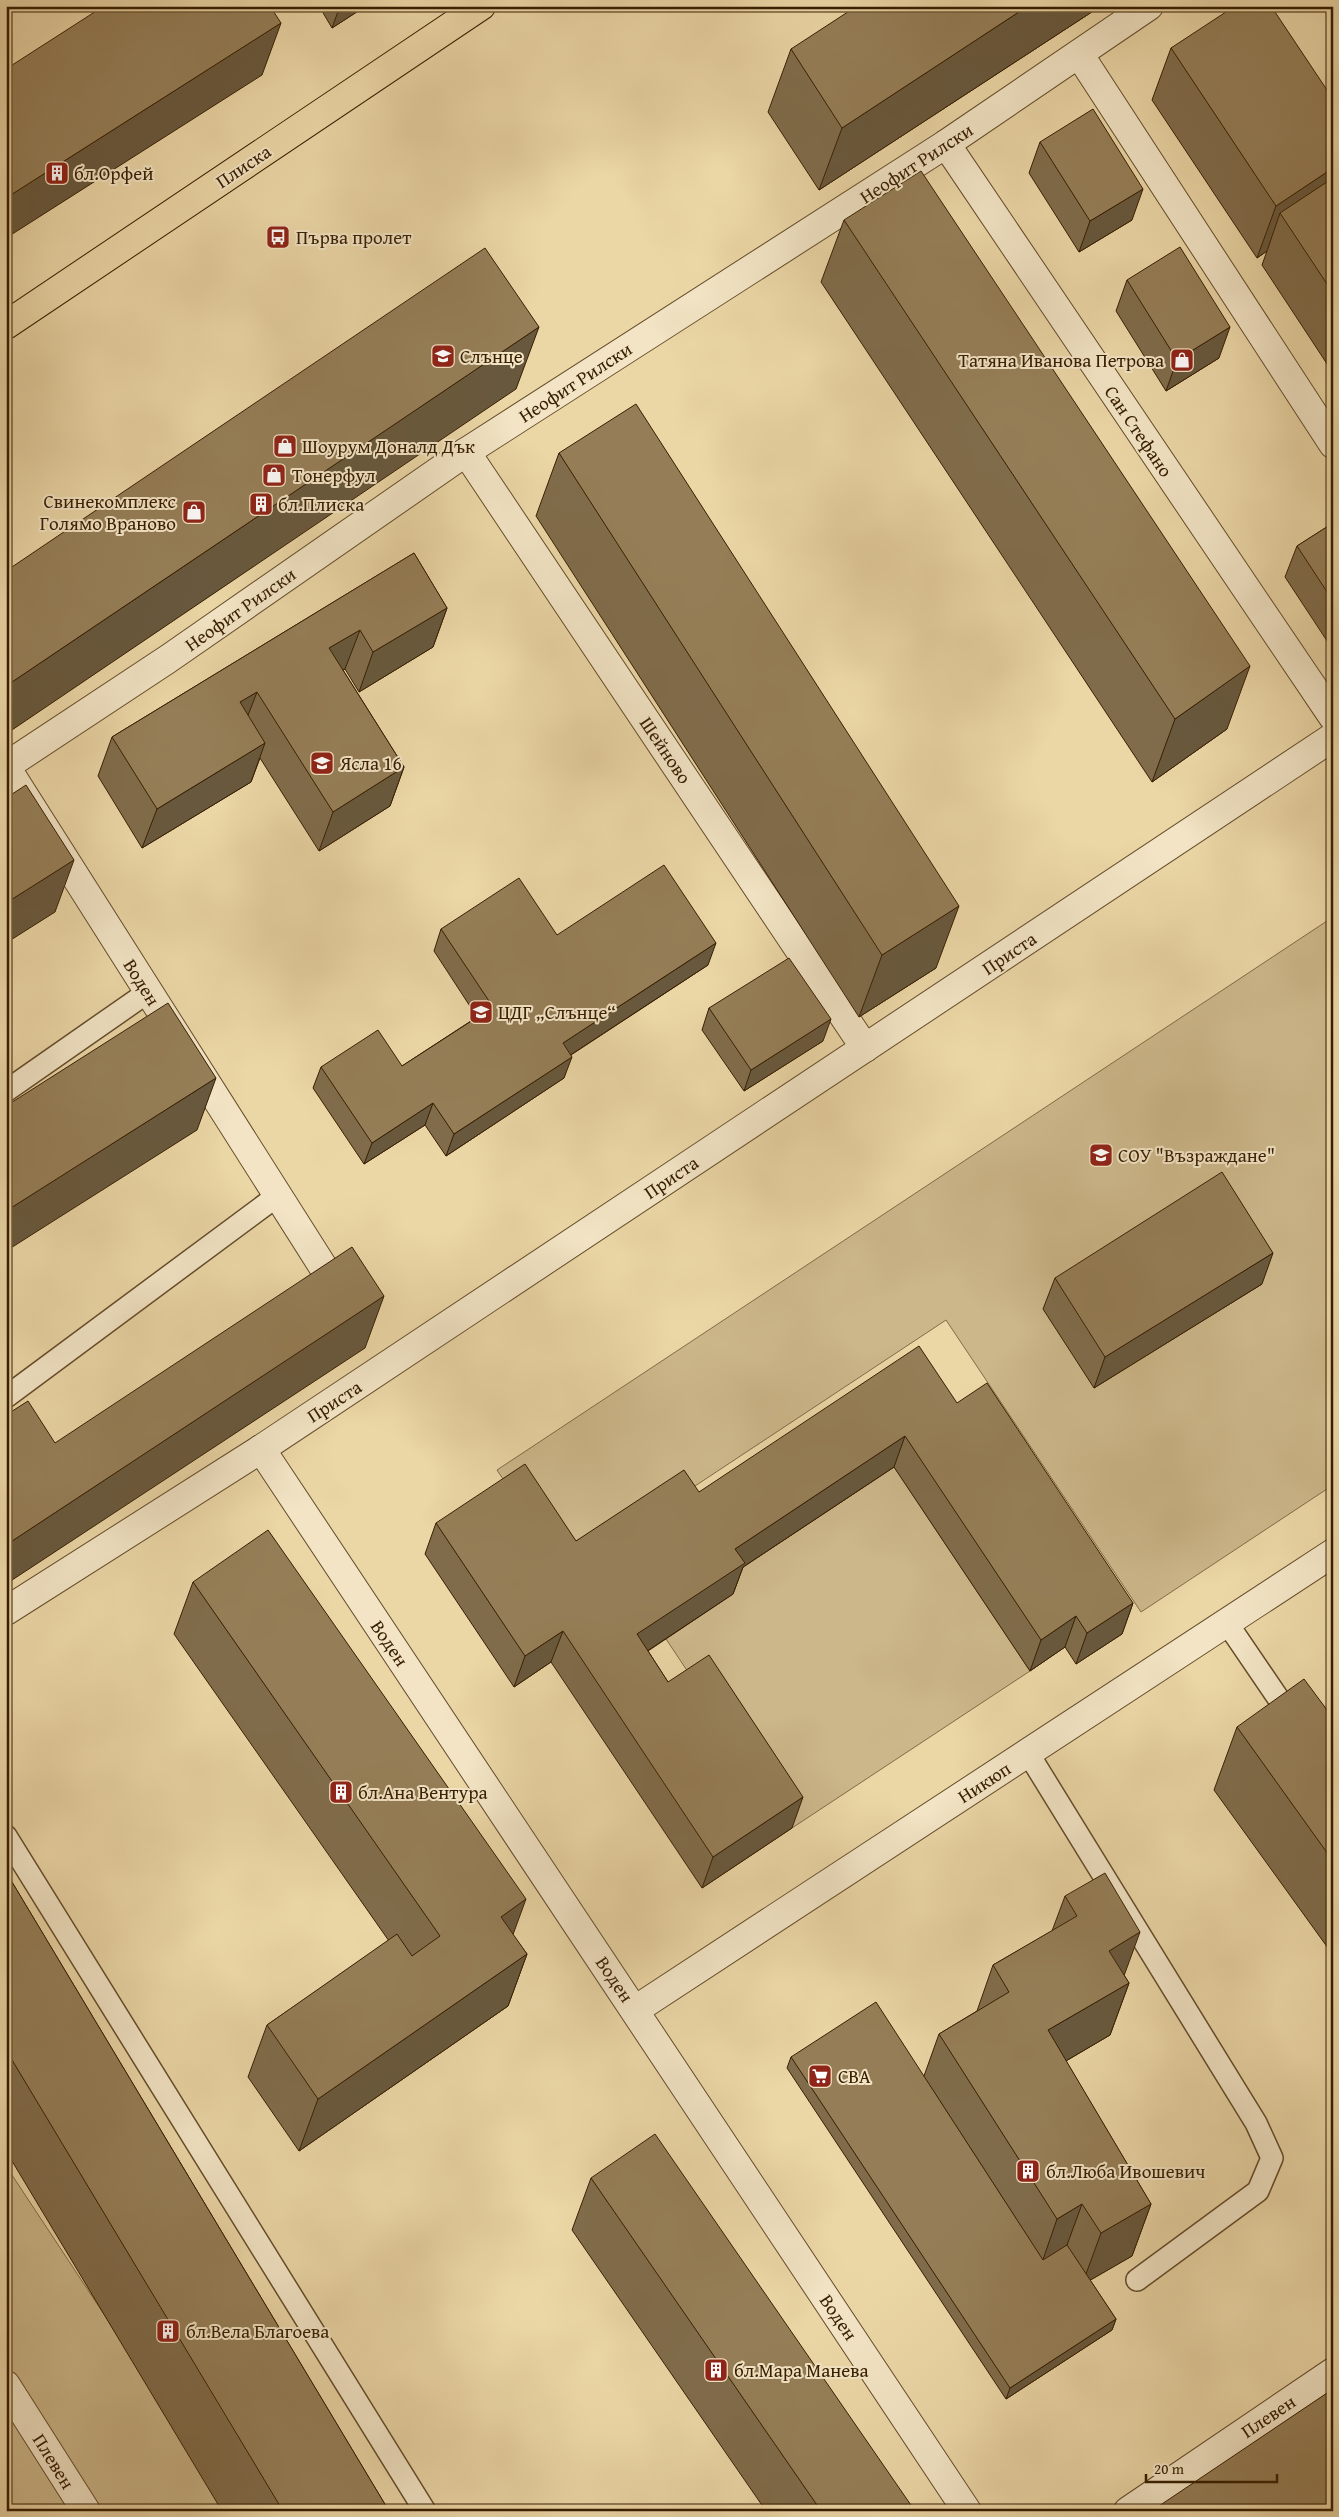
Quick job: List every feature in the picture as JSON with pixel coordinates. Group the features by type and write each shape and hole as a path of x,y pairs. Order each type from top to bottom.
{"main road":[{"name":"Плиска","path":"6,325 480,6"}],"street":[{"name":"Неофит Рилски","path":"6,766 168,659 466,452 946,144 1150,6"},
{"path":"1079,54 1333,444"},
{"name":"Сан Стефано","path":"946,144 1333,717"},
{"name":"Шейново","path":"466,452 865,1048"},
{"name":"Приста","path":"6,1611 261,1449 1333,737"},
{"name":"Воден","path":"6,766 327,1274"},
{"name":"Воден","path":"261,1449 967,2511"},
{"name":"Никюп","path":"635,2010 1333,1553"},
{"name":"Плевен","path":"1128,2511 1333,2372"},
{"name":"Плевен","path":"6,2385 86,2511"}],"lane":[{"path":"6,1091 148,992"},
{"path":"6,1397 277,1196"},
{"path":"1227,1623 1305,1737"},
{"path":"1028,1753 1256,2122 1272,2158 1258,2191 1137,2280"},
{"path":"6,1836 425,2511"}],"shaded area":[{"path":"1333,917 1333,1485 1141,1612 946,1320 565,1572 497,1470"},
{"path":"894,1467 1030,1671 792,1828 666,1639 724,1580"},
{"path":"6,2166 117,2334 223,2511 6,2511"}],"building":[{"name":"бл.Орфей","path":"104,6 270,6 281,23 6,198 6,69"},
{"path":"857,6 1028,6 842,128 791,49"},
{"path":"1235,6 1271,6 1333,99 1333,168 1276,206 1171,48"},
{"path":"1093,109 1143,189 1090,221 1040,142"},
{"path":"921,171 1250,666 1175,719 844,220"},
{"path":"1333,178 1333,293 1280,213"},
{"path":"1180,247 1230,327 1177,360 1127,280"},
{"path":"485,248 539,327 6,686 6,571"},
{"path":"636,404 959,906 882,955 559,453"},
{"path":"1333,523 1333,601 1297,546"},
{"path":"414,553 447,608 373,652 360,630 329,648 404,767 333,812 257,692 240,702 265,743 157,809 112,737"},
{"path":"26,785 74,860 6,903 6,798"},
{"path":"664,865 716,943 563,1043 572,1057 454,1134 433,1103 372,1143 321,1067 378,1030 402,1066 493,1007 441,929 519,878 557,935"},
{"path":"789,958 831,1019 751,1070 709,1008"},
{"path":"168,1003 216,1078 6,1211 6,1106"},
{"path":"1222,1172 1273,1253 1105,1357 1055,1278"},
{"path":"352,1247 384,1296 6,1545 6,1415 28,1401 55,1443"},
{"path":"919,1346 957,1403 987,1383 1133,1603 1087,1633 1076,1616 1041,1640 905,1436 735,1549 745,1563 637,1634 668,1682 709,1655 803,1797 713,1857 563,1631 525,1656 436,1523 525,1464 576,1541 684,1470 699,1492"},
{"path":"268,1530 526,1899 501,1917 527,1954 318,2099 267,2025 397,1934 412,1956 440,1936 193,1582"},
{"path":"1304,1679 1333,1718 1333,1861 1237,1727"},
{"path":"6,1872 389,2511 283,2511 6,2050"},
{"path":"1105,1873 1140,1932 1109,1951 1129,1983 1048,2030 1151,2204 1101,2233 1082,2204 1057,2219 939,2034 1009,1992 993,1965 1077,1916 1065,1896"},
{"path":"876,2002 1043,2260 1067,2245 1116,2319 1010,2388 791,2057"},
{"path":"655,2134 915,2511 814,2511 819,2508 591,2178"},
{"path":"1333,2389 1333,2511 1162,2511 1159,2506"}],"place":[{"name":"бл.Орфей","path":"57,173"},
{"name":"Първа пролет","path":"278,237"},
{"name":"Слънце","path":"443,356"},
{"name":"Татяна Иванова Петрова","path":"1182,360"},
{"name":"Шоурум Доналд Дък","path":"285,446"},
{"name":"Тонерфул","path":"274,475"},
{"name":"бл.Плиска","path":"261,504"},
{"name":"Свинекомплекс Голямо Враново","path":"194,512"},
{"name":"Ясла 16","path":"322,763"},
{"name":"ЦДГ „Слънце“","path":"481,1012"},
{"name":"СОУ \"Възраждане\"","path":"1101,1155"},
{"name":"бл.Ана Вентура","path":"341,1792"},
{"name":"CBA","path":"820,2076"},
{"name":"бл.Люба Ивошевич","path":"1028,2171"},
{"name":"бл.Вела Благоева","path":"168,2331"},
{"name":"бл.Мара Манева","path":"716,2370"}]}
